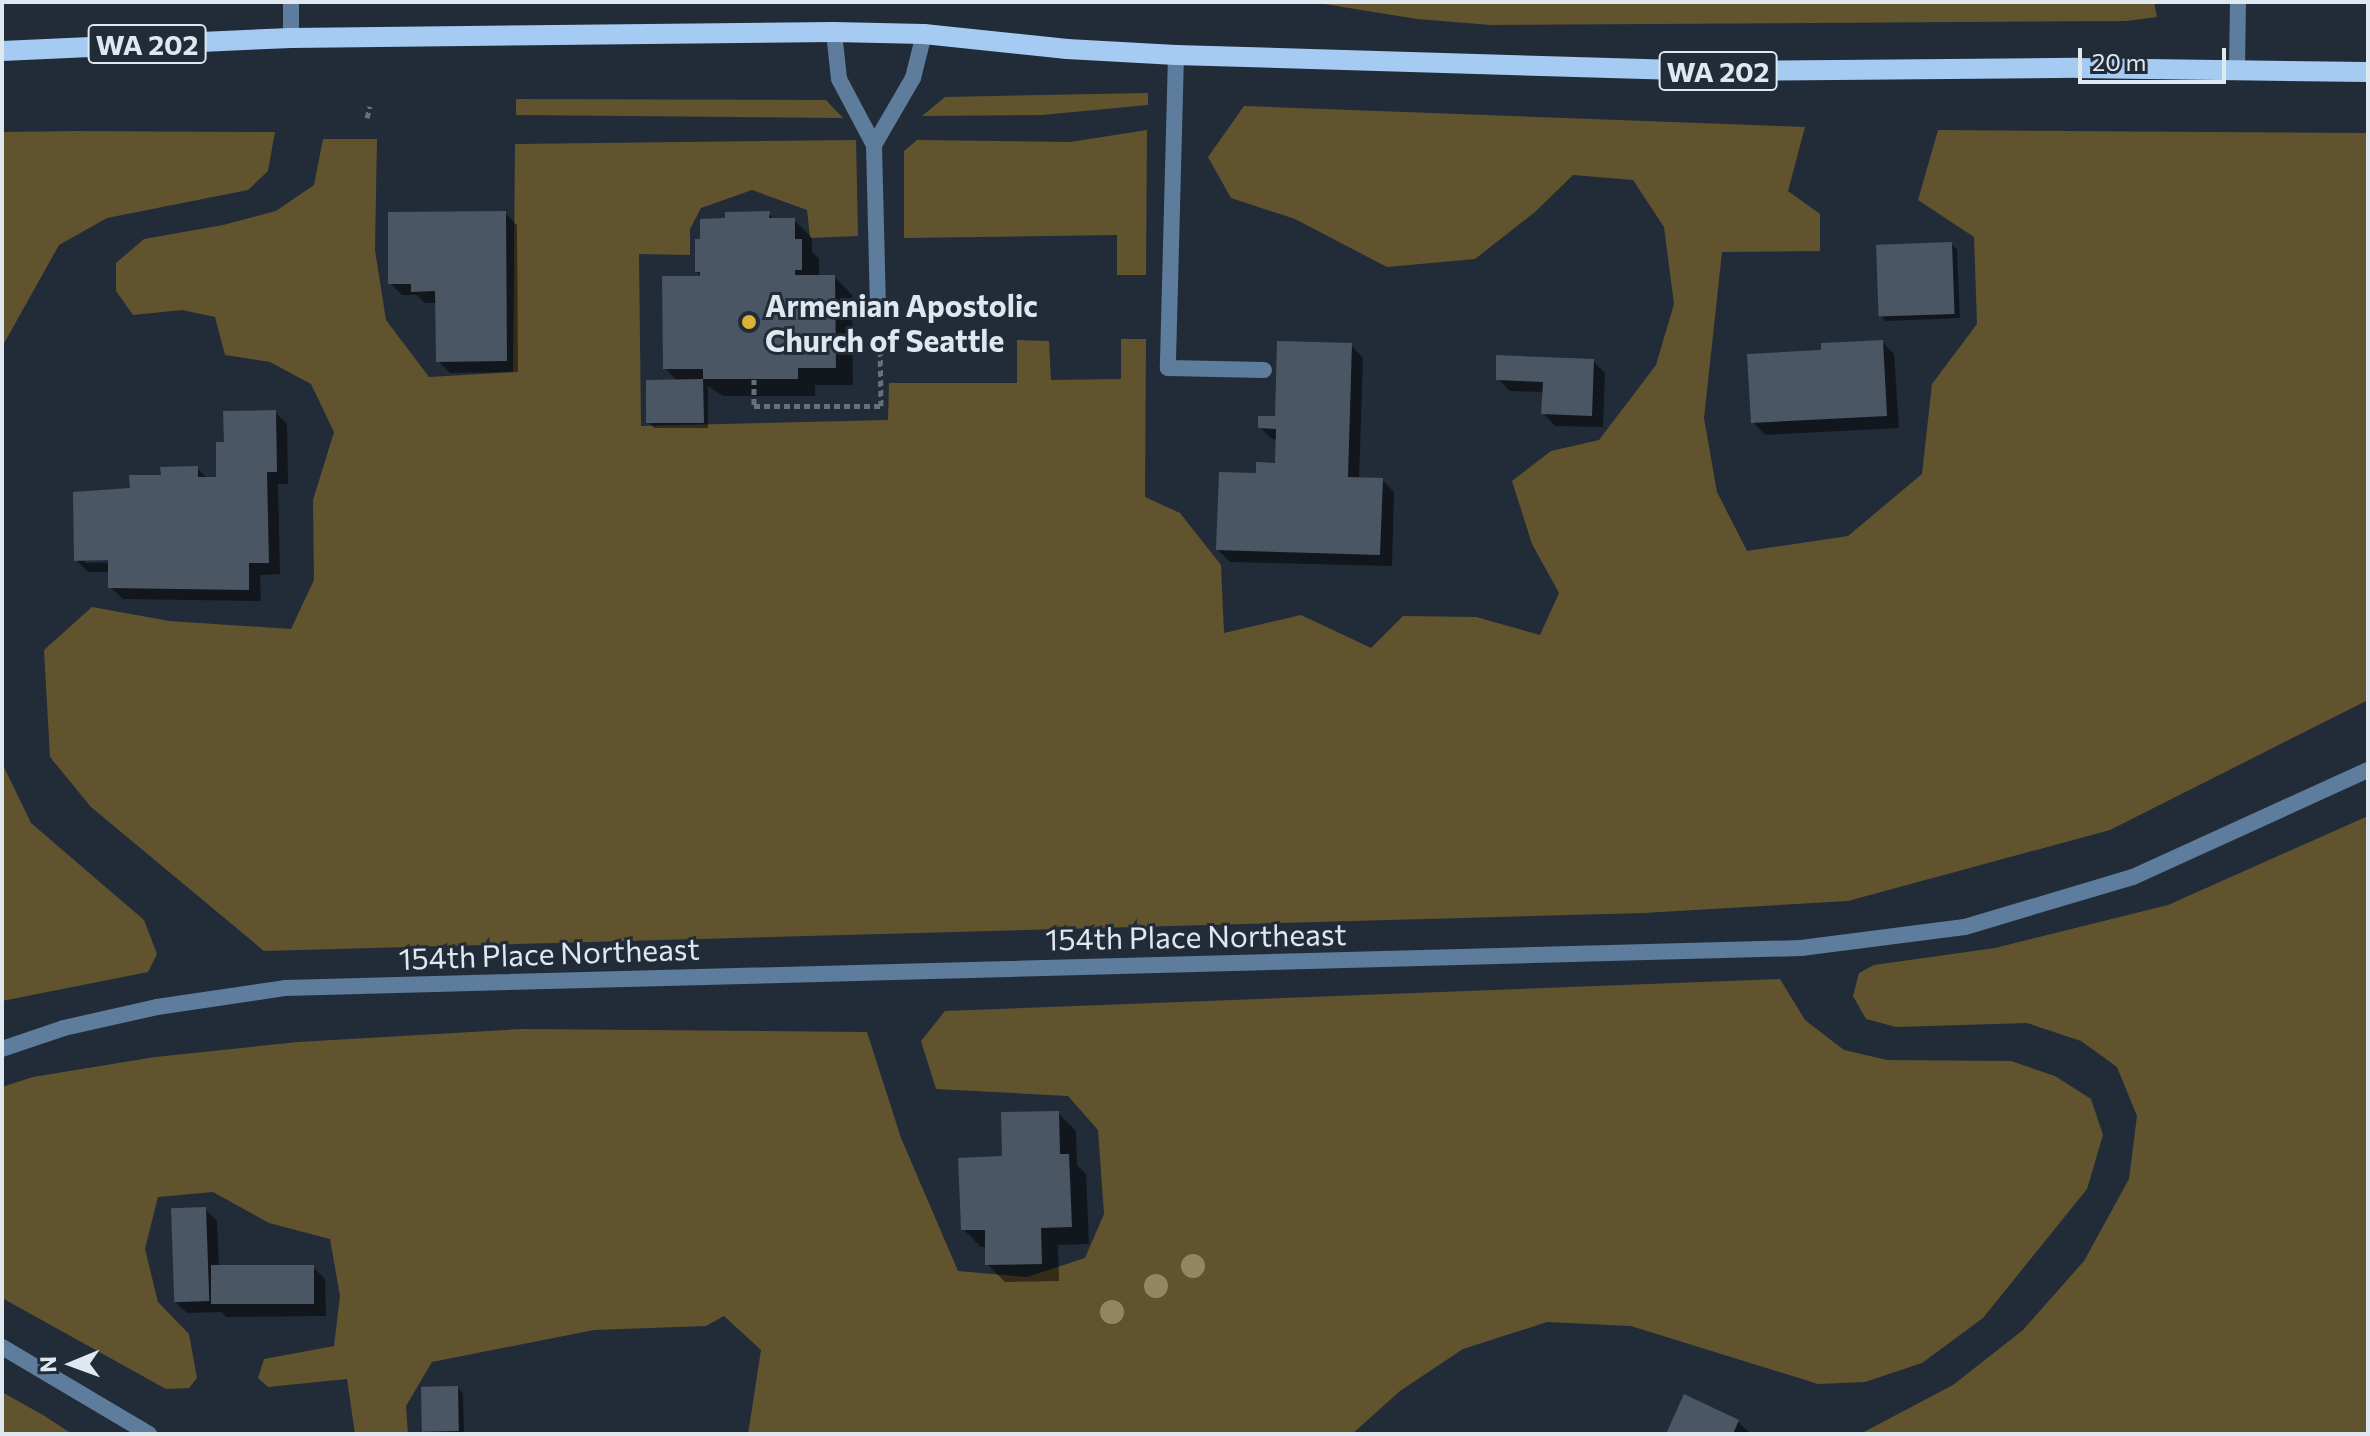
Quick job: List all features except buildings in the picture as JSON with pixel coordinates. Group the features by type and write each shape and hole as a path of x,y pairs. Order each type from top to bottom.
{"main road":[{"name":"WA 202","path":"2,51 291,38 834,32 924,34 1067,49 1176,55 1713,71 2368,72"}],"street":[{"path":"291,2 291,38"},
{"path":"2237,71 2238,2"},
{"path":"834,32 839,79 874,145 878,312"},
{"path":"874,145 913,78 924,34"},
{"path":"1176,55 1168,368 1264,370"},
{"name":"154th Place Northeast","path":"2,1049 64,1028 157,1007 285,988 1801,948 1965,927 2133,877 2368,770"},
{"path":"2,1347 149,1434"}],"path":[{"path":"367,118 370,106"},
{"path":"754,379 754,406 881,406 878,312"}],"shaded area":[{"path":"1312,2 2154,2 2157,17 2127,21 1491,25 1417,19"},
{"path":"1148,93 1148,105 1042,115 922,116 945,97"},
{"path":"516,99 826,100 843,118 516,115"},
{"path":"1244,106 1805,127 1788,191 1820,214 1820,251 1722,252 1704,418 1717,492 1747,551 1848,536 1922,474 1932,384 1977,324 1974,237 1918,200 1938,130 2368,133 2368,700 2110,830 1848,901 1644,913 264,951 91,807 50,757 44,650 92,607 169,621 291,629 314,580 313,500 334,432 311,384 270,362 225,355 215,317 182,310 133,315 116,291 116,263 144,239 223,225 276,211 314,185 323,139 377,139 375,250 386,320 429,377 513,372 515,144 856,140 858,236 810,238 807,210 752,190 701,208 690,229 690,255 639,254 641,426 888,420 889,383 1017,383 1017,340 1049,341 1051,380 1121,379 1121,339 1146,339 1145,497 1180,513 1221,565 1224,633 1301,615 1371,648 1403,616 1476,617 1540,635 1559,593 1532,544 1512,481 1551,451 1599,440 1656,365 1674,304 1664,227 1633,180 1573,175 1535,212 1475,259 1387,267 1295,219 1231,198 1208,157"},
{"path":"1147,130 1146,275 1117,275 1117,235 904,238 904,151 917,140 1070,142"},
{"path":"2,132 275,132 268,171 248,190 107,218 59,245 2,347"},
{"path":"2,744 3,765 31,823 144,920 157,954 148,972 2,1001"},
{"path":"2368,816 2368,1434 1860,1434 1953,1385 2023,1330 2084,1261 2129,1179 2137,1116 2117,1067 2081,1041 2027,1023 1896,1027 1866,1019 1853,996 1859,973 1874,965 1995,948 2168,905"},
{"path":"1780,979 1805,1020 1844,1050 1887,1060 2011,1061 2055,1076 2091,1099 2103,1135 2087,1189 1983,1318 1922,1363 1865,1382 1818,1384 1631,1326 1547,1322 1463,1349 1400,1391 1352,1434 748,1434 761,1350 724,1316 706,1326 594,1330 432,1362 406,1406 408,1434 355,1434 347,1379 268,1387 258,1378 264,1359 334,1346 340,1296 330,1239 269,1223 213,1192 158,1197 145,1249 158,1302 189,1334 197,1378 189,1388 166,1389 2,1298 2,1087 33,1077 155,1057 298,1042 522,1029 867,1032 901,1138 958,1271 1027,1277 1085,1258 1104,1214 1098,1130 1068,1096 936,1089 921,1041 945,1011"},
{"path":"2,1392 43,1415 72,1434 2,1434"}],"place":[{"name":"Armenian Apostolic Church of Seattle","path":"749,322"}]}
